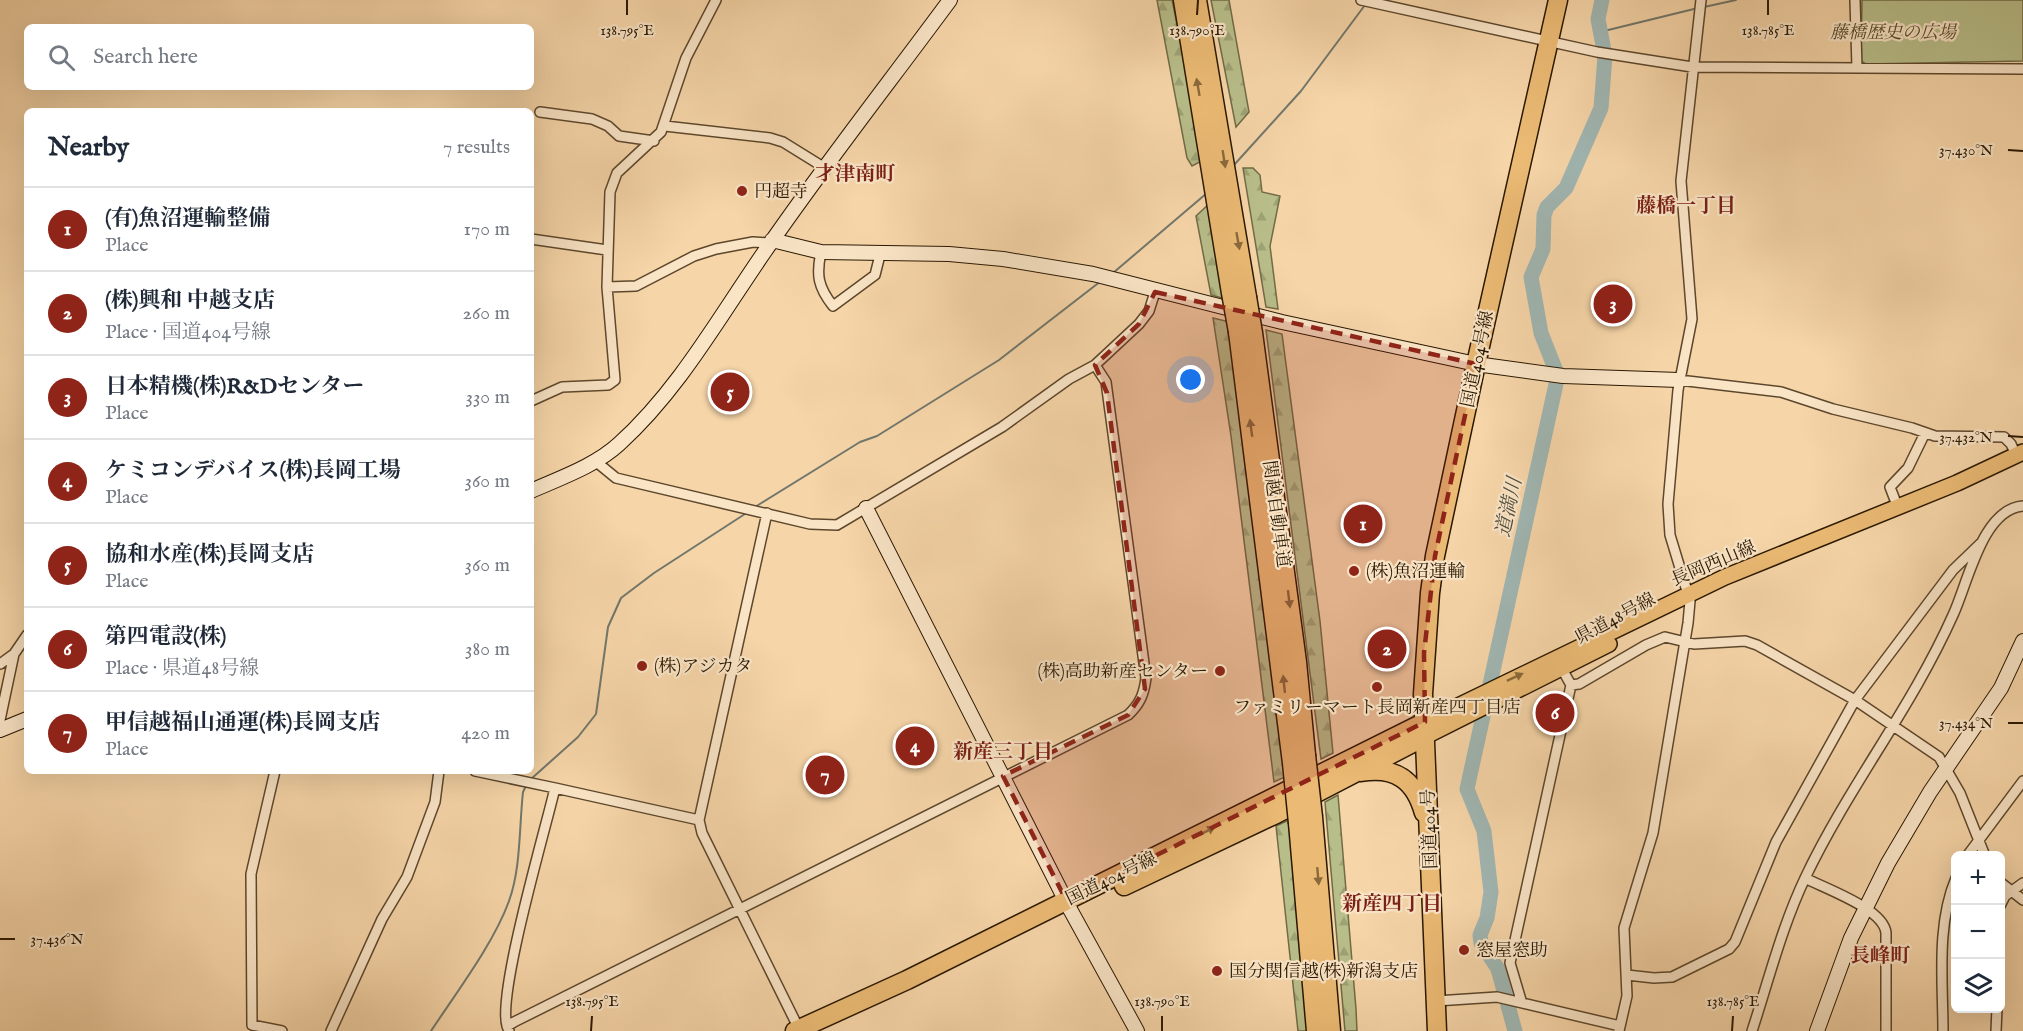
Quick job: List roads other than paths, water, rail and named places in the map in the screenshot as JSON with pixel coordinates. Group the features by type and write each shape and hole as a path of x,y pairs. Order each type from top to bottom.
{"highway":[{"name":"国道404号線","path":"1426,729 1424,653 1435,556 1558,0"},
{"name":"関越自動車道","path":"1190,2 1245,332 1272,584 1299,759 1331,1031"},
{"name":"国道404号線","path":"798,1030 1069,905 1276,814 1352,774 1426,729"},
{"name":"国道404号線","path":"821,1031 1069,905 1426,729"},
{"name":"国道404号","path":"1426,729 1437,1031"},
{"path":"1352,774 1375,770 1388,771 1402,776 1417,793 1429,832"},
{"name":"関越自動車道","path":"1306,820 1316,1031"}],"main road":[{"name":"長岡西山線","path":"1426,729 1689,597 1957,483 2019,454"},
{"name":"県道48号線","path":"1426,729 1562,669 1689,597 1898,514 1957,483"}],"street":[{"path":"534,400 562,387 608,385 615,380 607,287 608,213 613,180 623,166 654,141 665,126 686,58 716,0"},
{"path":"534,489 594,460 617,446 655,408 701,347 771,242 950,0"},
{"path":"1361,0 1549,42 1692,67 2023,69"},
{"path":"1436,1001 1497,997 1521,1000 1619,1029 1627,996 1624,928 1653,832 1686,642 1689,597 1668,523 1679,381 1692,319 1681,181 1701,0"},
{"path":"1856,0 1857,68"},
{"path":"540,112 592,119 608,126 619,136 654,141"},
{"path":"665,126 770,138 783,142 825,168"},
{"path":"534,239 607,250"},
{"path":"607,287 627,288 648,282 694,256 753,242 771,242 821,252 880,255 949,254 1003,259 1093,274 1155,292 1476,364 1563,376 1679,381 1762,388 1935,436 2004,437 2019,454"},
{"path":"821,252 816,272 818,281 833,306 876,275 880,255"},
{"path":"594,460 615,478 829,526 866,508 1002,427 1069,379 1095,365 1139,324 1149,311 1155,292"},
{"path":"555,788 505,1008 508,1028 740,907 1128,715 1136,707 1145,689 1146,678 1107,393 1101,371 1095,365"},
{"path":"1898,508 1890,487 1908,468 1925,433"},
{"path":"1752,1031 1776,951 1805,878 1852,788 1923,677 1953,616 1982,542 1994,520 2010,509 2023,506"},
{"path":"866,508 1069,905 1137,1031"},
{"path":"767,513 699,820 702,833 798,1030"},
{"path":"1627,975 1672,977 1729,949 1735,942 1776,842 1854,700 1953,570 1982,542"},
{"path":"1571,685 1579,684 1658,639 1672,637 1686,642 1745,641 1757,645 1854,700 1939,757 1946,767 1983,851"},
{"path":"0,664 14,654 24,639"},
{"path":"1817,1031 1865,908 1909,825 2001,688 2023,641"},
{"path":"0,720 14,654"},
{"path":"1521,1000 1510,963 1571,685 1562,669"},
{"path":"0,730 24,720"},
{"path":"274,774 251,874 252,1025 282,1031"},
{"path":"331,1031 382,918 407,877 435,802 439,774"},
{"path":"489,774 699,820"},
{"path":"1970,851 2023,781"},
{"path":"1805,878 1865,908 1883,921 1886,928 1886,1031"},
{"path":"2002,905 2010,892 2023,883"},
{"path":"2005,886 2023,900"},
{"path":"1943,1031 1943,935 1951,892"},
{"path":"1996,1013 1996,1031"}],"waterway":[{"name":"道満川","path":"1515,1031 1498,969 1481,943 1480,935 1487,918 1491,892 1484,831 1467,789 1556,384 1556,371 1541,333 1531,277 1543,249 1544,215 1547,207 1566,188 1601,108 1605,56 1598,19 1602,0"},
{"path":"1704,7 1736,0"},
{"path":"1234,165 1301,91 1365,5"},
{"path":"1600,32 1698,8"},
{"path":"1113,273 1207,193"},
{"path":"755,507 860,442 877,436 999,360 1101,281"},
{"path":"531,779 578,737 596,714 608,627 621,598 654,573 748,512"},
{"path":"431,1031 484,951 509,901 516,875 523,792 526,786"}],"place":[{"name":"円超寺","path":"742,191"},
{"name":"日本精機(株)R&Dセンター","path":"1613,304"},
{"name":"協和水産(株)長岡支店","path":"730,392"},
{"name":"(有)魚沼運輸整備","path":"1363,524"},
{"name":"(株)魚沼運輸","path":"1354,571"},
{"name":"(株)興和 中越支店","path":"1387,649"},
{"name":"(株)アジカタ","path":"642,666"},
{"name":"(株)高助新産センター","path":"1220,671"},
{"name":"ファミリーマート長岡新産四丁目店","path":"1377,687"},
{"name":"第四電設(株)","path":"1555,713"},
{"name":"ケミコンデバイス(株)長岡工場","path":"915,746"},
{"name":"甲信越福山通運(株)長岡支店","path":"825,775"},
{"name":"窓屋窓助","path":"1464,950"},
{"name":"国分関信越(株)新潟支店","path":"1217,971"}],"district":[{"name":"才津南町","path":"855,173"},
{"name":"藤橋一丁目","path":"1686,205"},
{"name":"新産三丁目","path":"1003,751"},
{"name":"新産四丁目","path":"1392,903"},
{"name":"長峰町","path":"1880,955"}],"park label":[{"name":"藤橋歴史の広場","path":"1893,32"}]}
